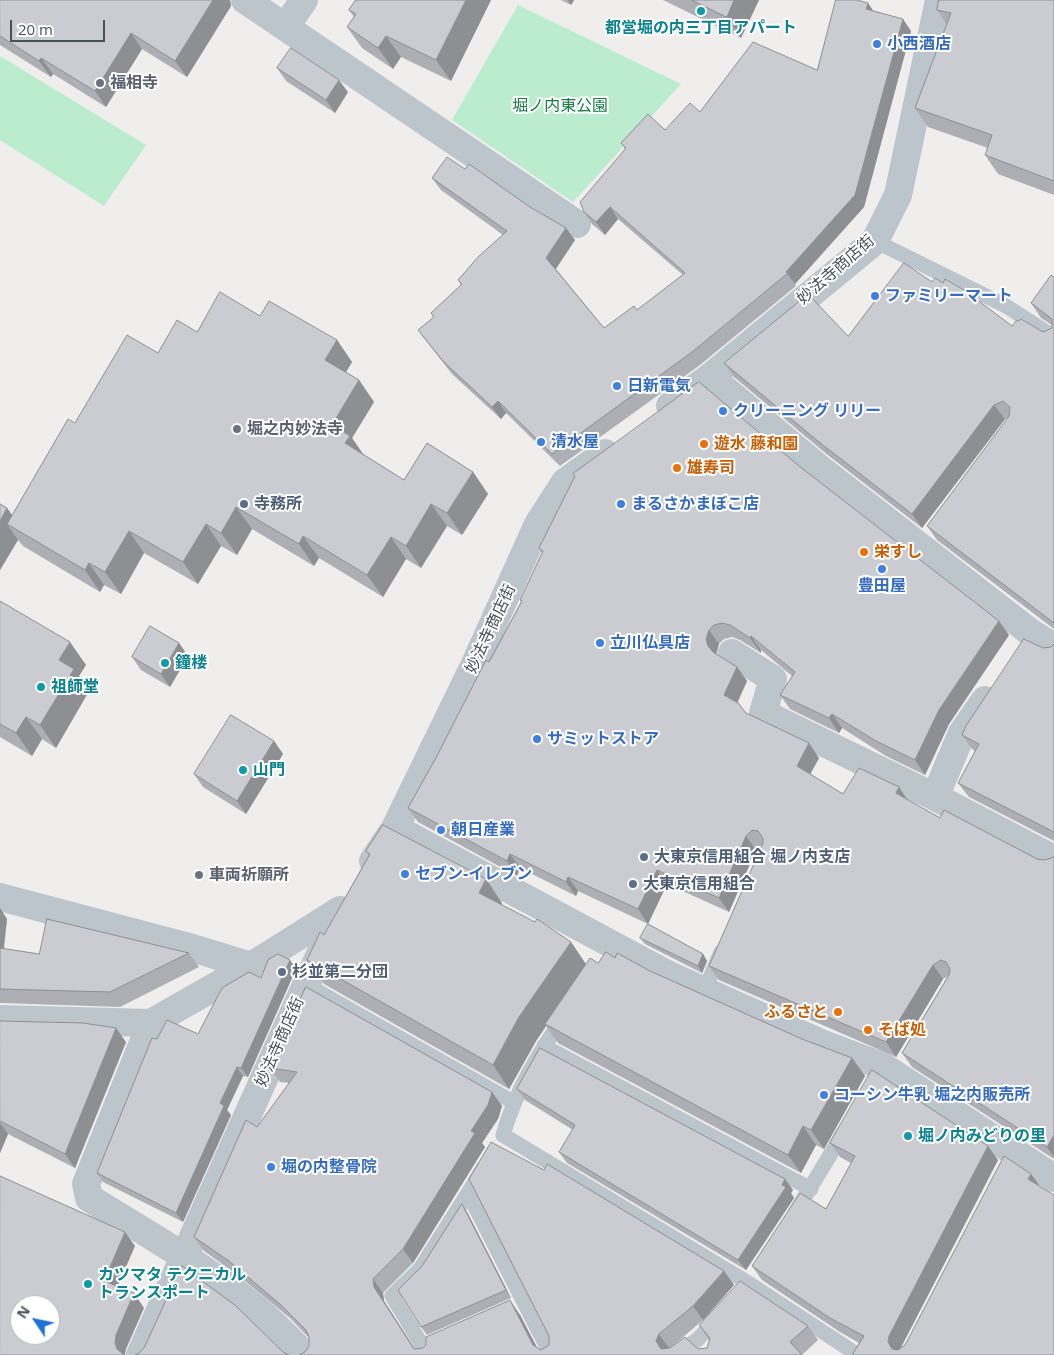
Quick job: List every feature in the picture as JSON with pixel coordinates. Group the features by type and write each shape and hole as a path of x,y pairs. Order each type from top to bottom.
{"street":[{"path":"245,0 577,224"},
{"path":"286,26 304,0"},
{"name":"妙法寺商店街","path":"654,418 710,377 874,241 898,195 939,0"},
{"path":"710,377 818,468 926,539 1047,639 1015,655"},
{"name":"妙法寺商店街","path":"140,1355 340,910 395,828 474,666 538,524 565,482 629,436"},
{"path":"732,653 772,679 763,713 935,797 1054,859"},
{"path":"935,797 962,733 999,678"},
{"path":"395,828 609,950 888,1072 1010,1159 1054,1178"},
{"path":"0,897 189,947 251,966"},
{"path":"0,1019 151,1023 251,966 340,910"},
{"path":"151,1023 86,1184 89,1198 185,1257 256,1309 286,1335 304,1355"}],"lane":[{"path":"874,241 1006,306 1054,337"},
{"path":"704,992 727,940"},
{"path":"306,984 513,1102"},
{"path":"441,1340 426,1351 392,1296 420,1269 468,1193 503,1135 513,1102 544,1046 570,1007"},
{"path":"544,1046 811,1189"},
{"path":"785,1229 811,1189 854,1115"},
{"path":"503,1135 750,1284 858,1355"},
{"path":"468,1193 525,1302 550,1355"},
{"path":"675,1355 702,1345 733,1301 750,1284 760,1268"},
{"path":"508,1309 525,1302"}],"green space":[{"name":"堀ノ内東公園","path":"518,5 681,84 573,202 452,120"},
{"path":"0,56 146,145 104,206 0,140"}],"building":[{"path":"0,0 213,0 175,61 131,33 95,91 41,58 39,61 0,36"},
{"path":"356,0 466,0 436,60 386,36 378,48 347,27 356,14 349,10"},
{"path":"692,0 734,0 727,17"},
{"path":"836,0 857,0 868,3 866,9 903,19 855,195 786,272 788,273 692,352 552,454 498,401 492,407 443,361 418,330 434,317 431,313 462,284 458,280 479,256 507,231 432,178 447,157 465,169 469,164 530,207 566,228 546,258 604,328 634,306 637,310 685,273 610,207 596,222 584,212 580,202 626,148 621,143 648,114 665,130 690,103 700,112 753,42 817,70"},
{"path":"939,0 1054,0 1054,181 985,155 992,135 915,108 951,13 937,10"},
{"path":"291,48 339,80 326,100 277,68"},
{"path":"904,263 932,282 935,278 943,283 945,279 964,290 1012,326 1017,320 1021,319 1043,332 1052,328 1052,319 1031,303 1051,275 1054,277 1054,623 927,526 1009,416 1010,407 1003,401 994,405 912,514 819,442 724,363 808,294 848,336"},
{"path":"220,292 260,316 269,301 337,340 325,360 359,380 332,425 350,436 345,443 404,480 427,443 473,472 447,513 431,504 406,546 391,537 367,575 303,536 299,544 236,507 221,533 206,524 183,562 129,531 105,572 89,563 85,570 7,524 68,419 75,423 127,335 158,353 177,320 197,332"},
{"path":"699,382 799,466 999,621 939,710 915,760 876,741 832,714 829,718 780,695 795,672 751,636 750,638 730,625 722,623 714,625 709,630 706,639 708,646 713,652 737,667 724,695 738,703 746,713 809,743 797,766 843,794 859,768 899,787 896,793 940,818 944,810 1037,859 1044,860 1054,856 1054,1135 1047,1147 902,1053 949,975 950,969 946,962 941,960 933,965 886,1042 709,966 763,843 763,838 758,831 752,830 746,836 719,898 657,870 638,909 568,877 566,882 510,854 507,861 408,808 486,660 489,662 522,601 520,600 543,551 539,548 575,476 573,474"},
{"path":"0,504 7,508 0,521"},
{"name":"祖師堂","path":"0,601 70,642 59,660 74,669 40,725 26,717 16,733 0,724"},
{"path":"150,626 179,643 161,674 132,657"},
{"path":"1024,639 1043,648 1051,647 1054,644 1054,833 958,783 979,744 962,735 966,726"},
{"name":"山門","path":"231,715 274,741 237,801 194,774"},
{"path":"383,825 486,879 479,893 535,922 537,919 571,942 519,1017 493,1065 307,960 320,932 324,935 370,854 366,851"},
{"path":"47,919 189,953 110,992 0,989 0,948 39,954"},
{"path":"648,924 703,954 698,966 640,938"},
{"path":"606,952 615,958 617,953 650,971 802,1039 852,1058 811,1130 803,1126 788,1155 545,1024 590,958 598,963"},
{"path":"278,954 290,960 241,1068 237,1067 220,1103 224,1106 176,1213 97,1173 152,1038 157,1039 167,1020 198,1034 222,988 249,972 261,978 268,960"},
{"path":"306,987 492,1092 488,1105 471,1131 475,1133 403,1249 373,1279 374,1287 414,1349 423,1348 426,1345 426,1337 510,1300 533,1345 541,1350 549,1345 549,1336 469,1179 491,1142 544,1170 547,1164 724,1271 693,1306 659,1334 656,1341 661,1349 670,1348 685,1337 698,1349 707,1348 710,1338 699,1325 740,1281 808,1326 790,1342 802,1355 299,1355 305,1352 309,1346 309,1337 306,1330 281,1305 229,1261 194,1237 246,1120 257,1127 297,1072 270,1068"},
{"path":"0,1021 83,1023 116,1028 65,1154 0,1121"},
{"path":"540,1048 785,1179 782,1185 786,1187 738,1260 559,1152 575,1125 517,1089"},
{"path":"872,1070 988,1146 889,1336 888,1342 892,1349 898,1350 905,1345 1004,1156 1031,1174 1028,1179 1054,1195 1054,1355 852,1355 864,1336 830,1318 752,1266 800,1193 826,1209 855,1156 830,1143"},
{"path":"0,1176 125,1232 104,1281 134,1293 116,1335 115,1343 117,1349 124,1355 0,1355"},
{"path":"462,1204 506,1290 421,1327 398,1290 422,1266"},
{"path":"182,1266 236,1306 283,1352 289,1355 135,1355 144,1348"}],"place":[{"name":"都営堀の内三丁目アパート","path":"701,11"},
{"name":"小西酒店","path":"877,44"},
{"name":"福相寺","path":"100,83"},
{"name":"ファミリーマート","path":"875,296"},
{"name":"日新電気","path":"617,386"},
{"name":"クリーニング リリー","path":"723,411"},
{"name":"堀之内妙法寺","path":"237,429"},
{"name":"清水屋","path":"541,442"},
{"name":"遊水 藤和園","path":"704,444"},
{"name":"雄寿司","path":"677,468"},
{"name":"寺務所","path":"244,504"},
{"name":"まるさかまぼこ店","path":"621,504"},
{"name":"栄すし","path":"864,552"},
{"name":"豊田屋","path":"882,569"},
{"name":"立川仏具店","path":"600,643"},
{"name":"鐘楼","path":"165,663"},
{"name":"祖師堂","path":"41,687"},
{"name":"サミットストア","path":"537,739"},
{"name":"山門","path":"243,770"},
{"name":"朝日産業","path":"441,830"},
{"name":"大東京信用組合 堀ノ内支店","path":"644,857"},
{"name":"セブン-イレブン","path":"405,874"},
{"name":"車両祈願所","path":"199,875"},
{"name":"大東京信用組合","path":"633,884"},
{"name":"杉並第二分団","path":"282,972"},
{"name":"ふるさと","path":"838,1012"},
{"name":"そば処","path":"868,1030"},
{"name":"コーシン牛乳 堀之内販売所","path":"824,1095"},
{"name":"堀ノ内みどりの里","path":"908,1136"},
{"name":"堀の内整骨院","path":"271,1167"},
{"name":"カツマタ テクニカル トランスポート","path":"88,1284"}]}
